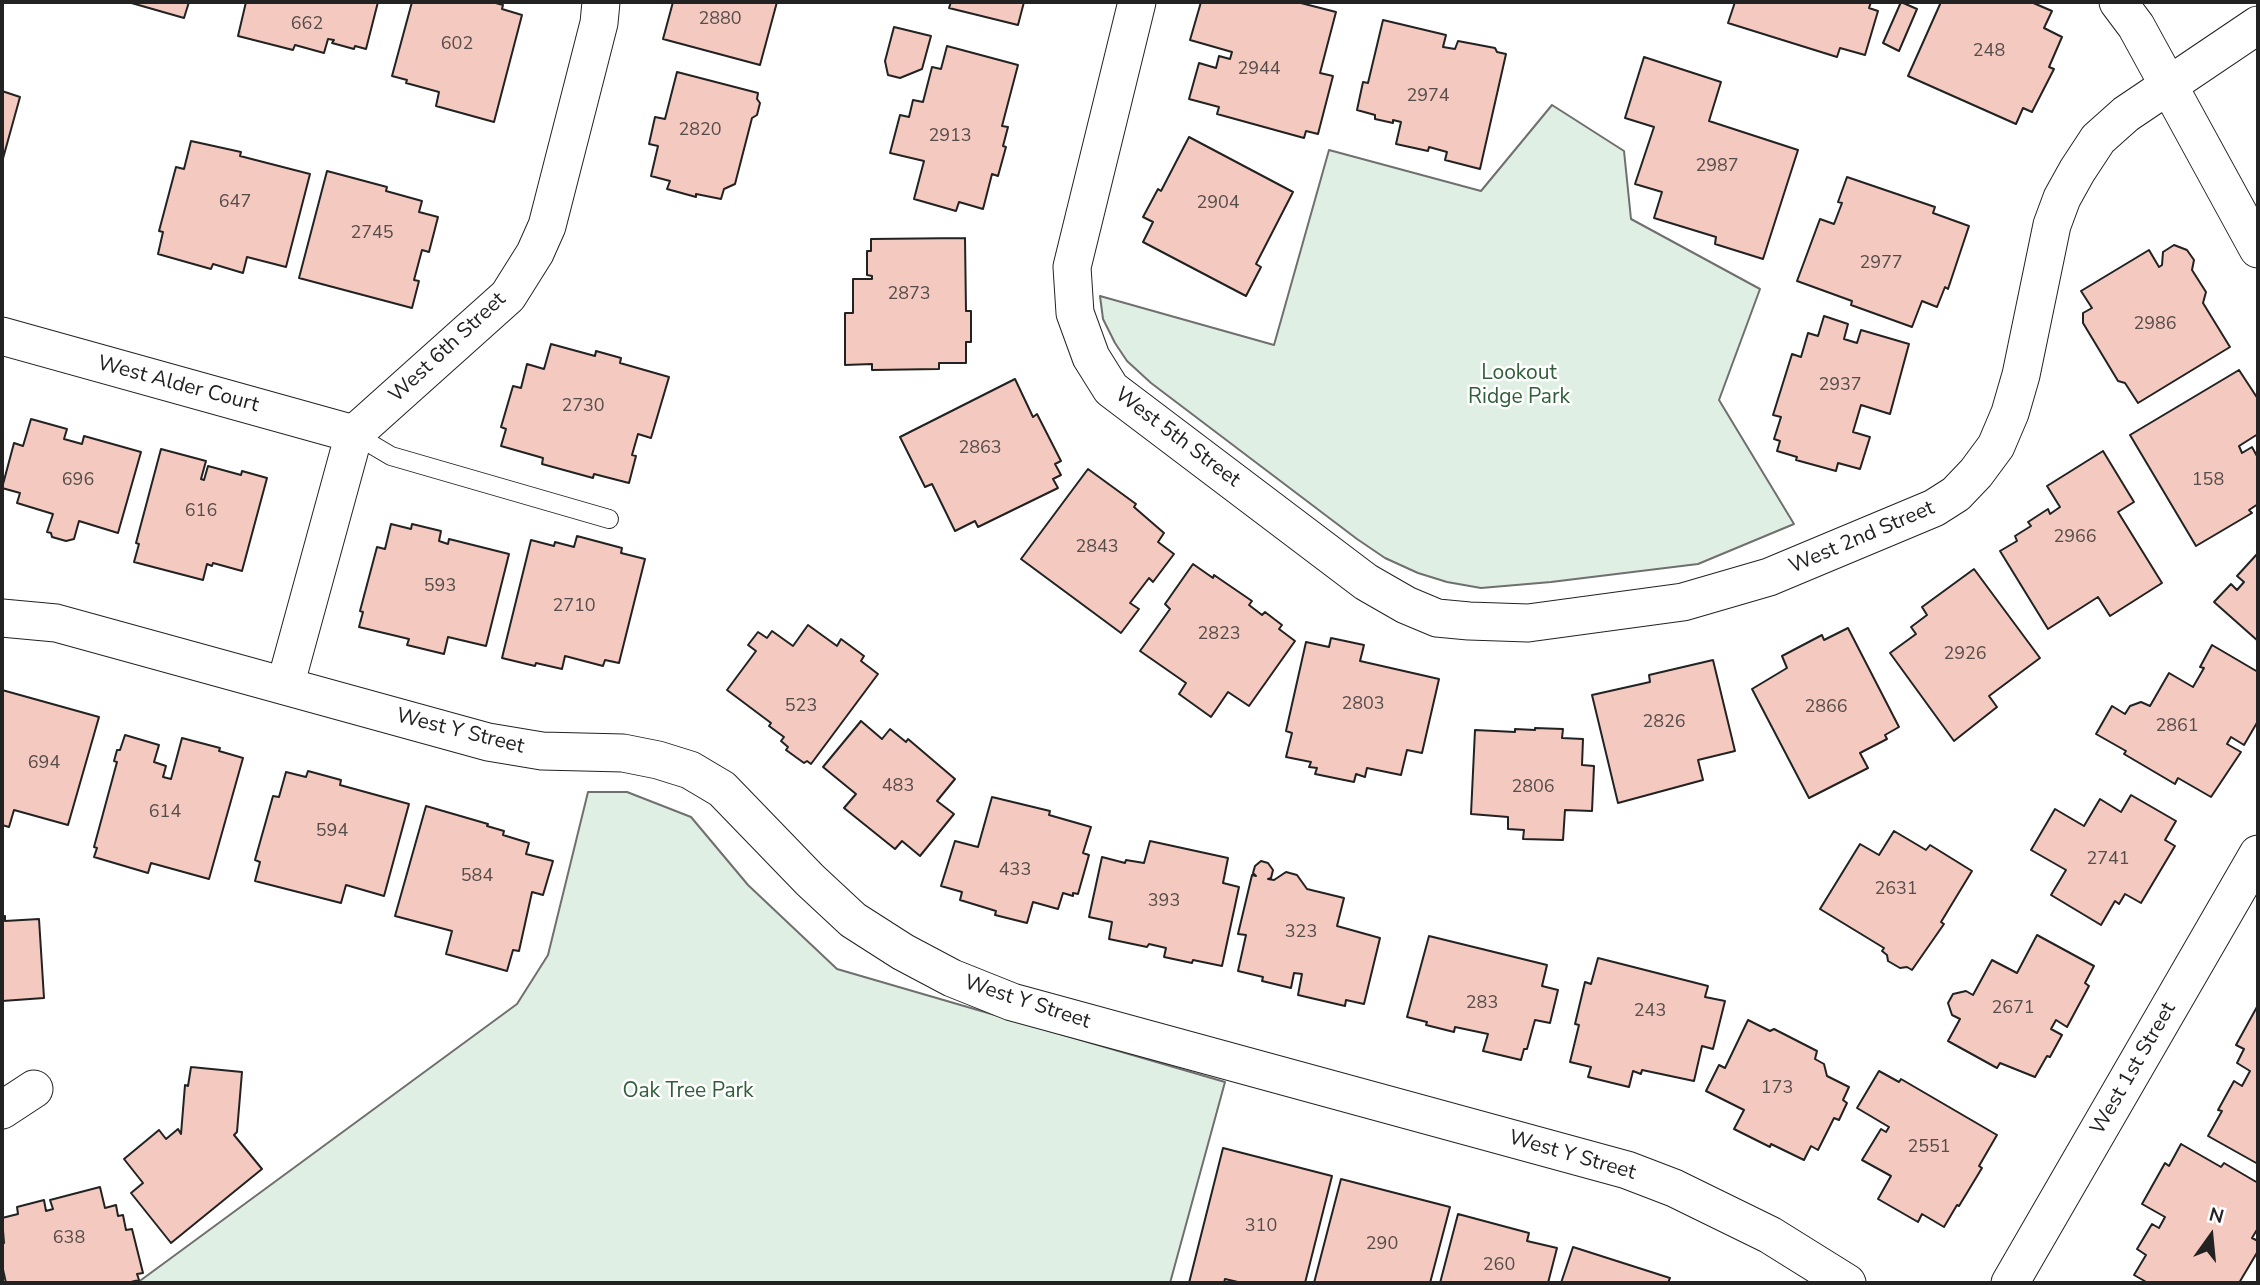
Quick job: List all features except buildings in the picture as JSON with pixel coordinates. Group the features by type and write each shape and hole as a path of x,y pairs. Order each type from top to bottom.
{"street":[{"name":"West 6th Street","path":"354,434 508,296 535,253 547,226 599,23 601,2"},
{"name":"West 5th Street","path":"1137,2 1072,267 1075,313 1091,357 1111,389 1366,582 1406,605 1437,618"},
{"path":"2118,2 2136,26 2258,248"},
{"name":"West 2nd Street","path":"1437,618 1528,623 1683,602 1769,577 1934,508 1956,494 1996,446 2010,413 2021,375 2052,225 2062,198 2098,139 2126,114 2258,25"},
{"name":"West Alder Court","path":"2,336 354,434"},
{"path":"285,686 354,434"},
{"name":"West Y Street","path":"2,618 56,623 488,742 542,751 623,753 690,770 722,789 810,880 853,920 903,953 952,978 1012,1002 1627,1170 1674,1188 1770,1235 1847,1283"},
{"name":"West 1st Street","path":"2010,1283 2258,854"},
{"path":"2,1110 34,1089"}],"lane":[{"path":"354,434 391,456 609,519"}],"green space":[{"name":"Lookout Ridge Park","path":"1552,105 1624,151 1631,219 1760,289 1719,400 1794,524 1698,564 1481,588 1447,582 1385,558 1357,539 1151,383 1127,361 1115,343 1103,319 1100,296 1274,345 1329,150 1481,191"},
{"name":"Oak Tree Park","path":"588,792 627,792 691,817 748,885 837,969 1225,1082 1170,1283 137,1283 517,1004 548,955"}]}
